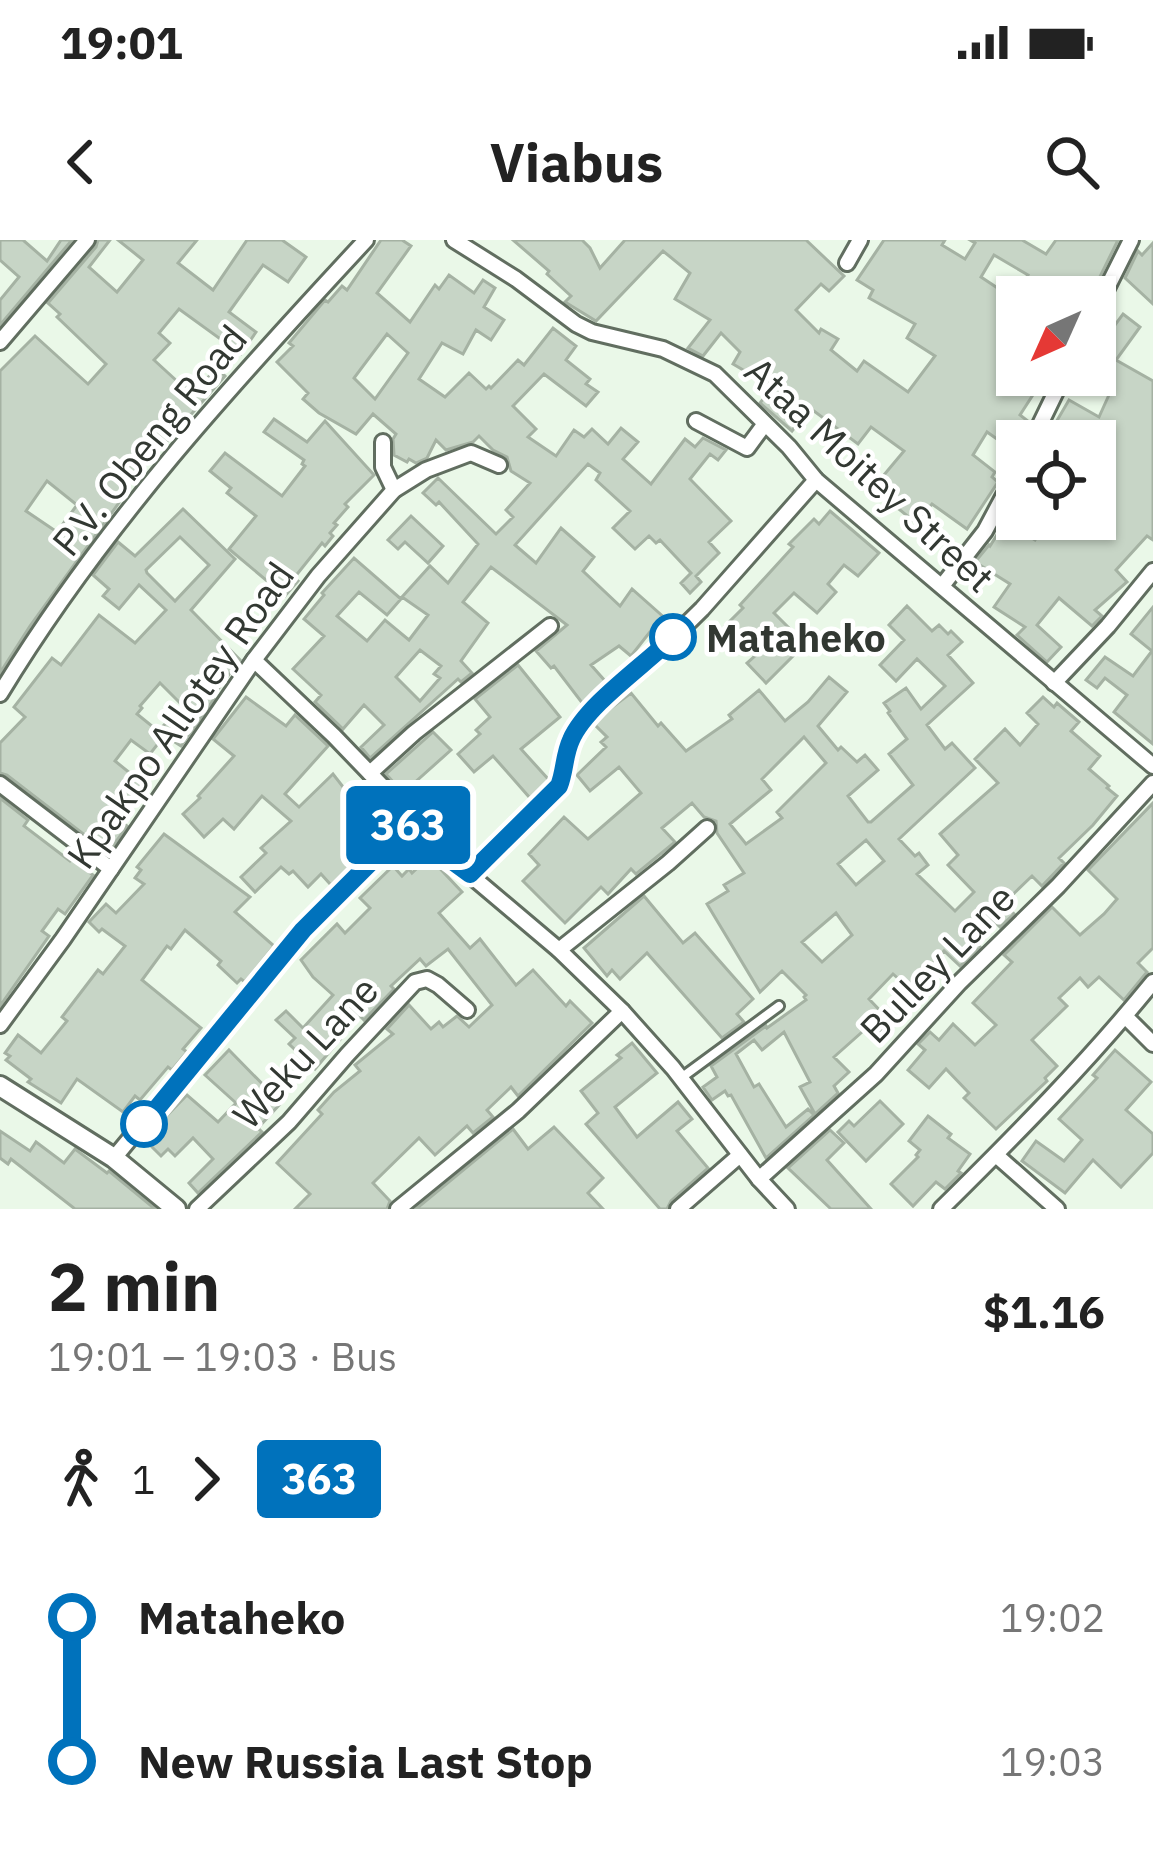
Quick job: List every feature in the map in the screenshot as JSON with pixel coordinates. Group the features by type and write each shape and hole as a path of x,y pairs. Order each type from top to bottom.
{"main road":[{"path":"0,1086 114,1158 176,1209"}],"street":[{"path":"0,342 87,240"},
{"name":"P.V. Obeng Road","path":"0,694 90,562 196,427 366,240"},
{"name":"Ataa Moitey Street","path":"454,240 576,324 663,349 716,374 816,480 1153,766"},
{"path":"847,262 860,240"},
{"path":"1113,276 1131,240"},
{"path":"696,421 747,448 764,425"},
{"path":"383,442 383,467 394,490 426,470 471,453 499,465"},
{"path":"470,874 559,786 570,742 595,706 702,609 816,480"},
{"name":"Kpakpo Allotey Road","path":"0,1025 254,659 318,576 394,490"},
{"path":"942,586 996,510"},
{"path":"1054,683 1153,571"},
{"path":"370,773 550,626"},
{"path":"254,659 386,789 418,836 559,950 622,1011 787,1209"},
{"name":"Bulley Lane","path":"759,1180 876,1074 1153,783"},
{"path":"0,784 111,869"},
{"path":"114,1158 303,930 409,824"},
{"path":"559,950 707,828"},
{"name":"Weku Lane","path":"197,1209 290,1122 415,982 427,979 467,1010"},
{"path":"941,1209 1153,982"},
{"path":"398,1209 518,1112 622,1011"},
{"path":"1125,1016 1153,1044"},
{"path":"678,1209 740,1155"},
{"path":"996,1155 1058,1209"}],"lane":[{"path":"681,1078 778,1006"}],"building":[{"path":"0,240 23,240 47,261 61,240 72,240 0,325 0,300 19,277 0,260"},
{"path":"98,240 110,240 89,267 117,292 143,260 118,240 197,240 178,263 213,290 247,240 282,240 306,257 288,282 263,265 229,312 256,332 241,354 179,309 159,333 170,343 154,360 178,382 181,379 195,391 217,368 225,376 123,490 126,493 0,673 0,371 35,336 88,384 106,364 48,303","holes":["47,481 77,505 57,532 26,511"]},
{"path":"381,240 402,240 411,246 377,293 410,322 435,285 439,289 449,275 474,293 483,280 495,288 484,307 504,320 491,340 476,330 463,354 442,343 419,379 445,397 469,373 486,389 491,388 518,360 524,365 553,328 576,346 566,360 598,392 586,406 544,374 513,406 536,429 528,437 556,456 574,430 584,437 592,429 608,444 621,428 638,442 623,459 651,484 685,439 695,447 703,438 726,450 718,460 710,454 690,479 731,521 709,542 719,553 696,576 701,582 690,593 681,583 691,573 660,540 656,543 649,536 635,549 613,528 630,511 596,480 600,473 588,464 515,545 536,563 561,528 594,557 583,571 620,606 632,589 667,620 656,631 653,628 631,656 619,646 591,665 606,682 583,704 536,651 567,625 491,567 463,602 488,623 461,661 472,673 461,682 458,679 370,758 361,747 384,725 364,705 343,729 315,702 321,695 293,669 324,636 304,619 354,558 401,599 387,615 359,592 337,616 367,641 385,620 409,640 428,615 402,597 430,566 448,583 478,544 439,502 436,505 423,493 438,478 496,534 513,517 506,510 530,483 511,471 507,457 479,436 446,450 436,440 427,458 407,462 394,455 396,434 373,414 356,434 303,399 308,393 277,362 325,300 342,286 347,290","holes":["387,334 408,353 375,399 354,378","420,650 441,666 434,674 440,678 420,701 396,677"]},
{"path":"513,240 582,240 600,268 625,240 806,240 844,276 829,291 821,284 796,310 819,333 821,329 838,339 831,350 857,371 864,361 908,392 935,356 907,338 915,324 869,298 873,290 857,280 884,240 945,240 942,245 965,259 975,243 970,240 1022,240 1046,254 1056,240 1118,240 1100,276 1027,276 994,255 981,277 996,287 996,396 1032,396 1020,415 1026,420 996,420 996,438 987,432 973,455 995,472 996,485 967,529 932,504 916,523 873,488 904,451 871,427 858,444 810,408 792,431 760,403 772,387 733,364 740,352 721,333 703,356 688,348 710,320 675,299 690,273 663,251 596,321 565,302 571,296"},
{"path":"1153,243 1153,304 1125,278 1138,251 1142,255"},
{"path":"1123,314 1140,327 1116,360 1116,324"},
{"path":"1116,360 1153,381 1153,540 1147,536 1116,570 1127,582 1095,610 1102,616 1092,626 1059,598 1037,625 1061,647 1047,662 1017,635 1025,627 994,607 1010,584 975,562 996,536 1116,540 1116,420 1057,420 1069,400 1099,417 1108,396 1116,396"},
{"path":"274,419 307,442 325,421 374,475 345,504 348,507 330,533 333,536 294,578 298,581 285,596 229,549 256,516 227,493 231,488 210,471 225,453 282,496 305,466 304,460 264,432"},
{"path":"183,509 235,559 191,610 240,660 181,746 162,734 150,754 131,740 115,761 146,786 118,818 127,826 108,853 0,773 0,743 25,717 14,707 52,658 61,665 99,615 135,643 166,610 139,585 119,609 103,596 109,589 93,575 118,542 135,556","holes":["180,537 209,565 175,601 146,570","160,683 183,706 158,731 137,714"]},
{"path":"830,511 879,553 858,576 844,565 828,584 836,592 817,613 794,593 774,613 805,644 766,683 747,663 755,656 725,626 793,547 789,544 814,519 819,524"},
{"path":"411,516 443,546 428,563 405,542 398,549 388,540"},
{"path":"907,606 932,631 939,625 948,634 951,631 962,642 948,655 973,683 927,725 945,749 952,743 975,768 899,839 928,865 917,874 955,911 974,892 948,865 958,855 940,834 998,783 975,759 1005,729 1020,745 1038,724 1027,713 1043,697 1079,722 1071,731 1100,756 1089,769 1117,796 1059,858 1064,863 1042,886 1032,876 1004,903 1014,914 1000,927 992,919 971,939 980,947 960,966 944,951 910,989 893,974 869,999 890,1021 878,1033 870,1025 834,1057 849,1072 834,1086 838,1093 815,1114 800,1087 810,1082 784,1032 762,1050 754,1040 736,1054 754,1087 759,1084 786,1127 808,1109 814,1115 766,1158 731,1095 725,1091 712,1100 703,1087 717,1077 711,1066 806,1000 806,995 782,971 760,992 707,904 728,891 724,885 744,873 717,833 716,821 704,817 692,803 662,828 675,842 636,874 631,869 608,894 601,887 565,923 523,881 539,865 529,854 564,817 588,839 641,793 619,767 590,791 577,775 606,747 601,742 607,737 595,725 631,693 686,751 732,719 729,715 759,690 785,721 829,677 847,692 818,726 838,750 841,747 857,762 865,755 878,770 848,796 871,822 913,785 889,754 907,739 884,703 906,688 921,709 945,686 917,659 896,681 880,665 904,640 889,625","holes":["804,737 826,763 777,812 782,818 746,844 730,824 771,790 762,779","866,840 884,861 856,885 838,864","836,913 852,935 822,962 802,942"]},
{"path":"1153,607 1153,744 1114,712 1127,695 1105,678 1097,688 1086,680 1105,657 1133,676 1152,651 1131,634"},
{"path":"518,665 560,717 521,749 549,780 530,798 493,756 474,772 458,754 490,717 475,699"},
{"path":"246,697 286,726 295,715 328,746 285,794 299,807 333,774 378,839 331,885 321,874 308,887 293,871 289,874 281,867 255,892 241,877 266,853 261,848 291,821 262,796 234,829 223,819 204,837 183,814 234,756 213,739"},
{"path":"433,732 451,750 403,793 386,774"},
{"path":"0,798 28,820 24,826 93,875 65,914 58,909 42,931 49,936 0,1006"},
{"path":"1153,803 1153,948 1138,963 1147,972 1124,1000 1099,977 1088,987 1080,978 1059,998 1067,1006 1032,1040 1057,1066 996,1129 964,1098 969,1093 946,1069 929,1088 908,1070 925,1050 918,1044 930,1032 939,1040 953,1024 975,1045 996,1025 973,1003 1012,962 1004,955 1052,907 1080,935 1104,914 1117,899 1088,870"},
{"path":"164,834 250,897 235,912 274,946 245,982 237,983 218,965 221,961 185,930 142,980 201,1028 183,1049 187,1052 123,1112 77,1079 61,1103 28,1082 31,1079 6,1060 10,1056 5,1053 18,1035 41,1053 98,970 103,974 125,946 89,922 106,904 116,913 144,884 135,878 141,870 137,867"},
{"path":"429,857 462,892 439,913 470,948 480,939 516,985 533,970 566,1006 570,1001 592,1023 518,1096 511,1087 487,1110 493,1117 473,1133 467,1126 435,1155 419,1138 373,1183 390,1201 387,1209 295,1209 310,1194 277,1163 322,1114 318,1110 334,1092 360,1071 355,1065 393,1034 387,1029 409,1005 431,1029 457,1016 469,1027 492,1005 448,949 426,966 420,959 364,1020 360,1016 315,1069 289,1044 295,1038 276,1020 286,1011 303,1028 333,995 301,960 337,924 345,933 370,908 360,898 393,866 402,876"},
{"path":"644,896 683,943 695,933 753,999 737,1014 744,1022 722,1038 647,953 620,979 612,970 607,976 584,948"},
{"path":"632,1043 657,1073 615,1107 637,1137 678,1102 692,1119 677,1131 708,1168 667,1209 660,1209 586,1124 598,1113 581,1091"},
{"path":"229,1050 281,1103 258,1128 262,1132 198,1193 189,1183 213,1159 193,1138 175,1156 168,1149 161,1156 144,1139 187,1095 218,1122 236,1103 205,1075"},
{"path":"1115,1050 1151,1082 1126,1110 1153,1134 1153,1153 1121,1187 1093,1160 1065,1193 1022,1161 1036,1141 1064,1161 1082,1140 1059,1119 1097,1078 1093,1075"},
{"path":"880,1101 903,1124 866,1161 838,1132 849,1121 854,1126"},
{"path":"928,1116 970,1154 961,1173 945,1189 936,1182 913,1206 891,1184 918,1157 920,1150 909,1141"},
{"path":"554,1127 603,1178 588,1193 603,1209 416,1209 513,1129 528,1149"},
{"path":"830,1130 844,1143 827,1160 871,1209 831,1209 788,1168"},
{"path":"0,1131 30,1151 36,1142 64,1163 75,1149 155,1209 75,1209 11,1159 8,1164 0,1158"}],"bus line":[{"name":"363","path":"144,1124 303,930 409,824 470,874 559,786 570,742 595,706 673,637"}],"place":[{"name":"Mataheko","path":"673,637"}]}
